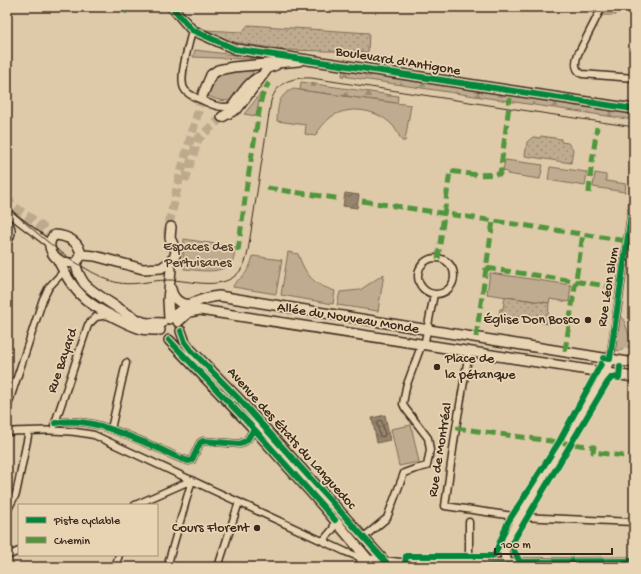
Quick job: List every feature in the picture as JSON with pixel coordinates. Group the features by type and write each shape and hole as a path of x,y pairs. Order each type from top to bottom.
{"street":[{"name":"Boulevard d'Antigone","path":"172,7 192,29 235,49 634,109"},
{"path":"602,7 578,54 575,62 576,68 582,74 634,78"},
{"path":"192,29 182,74 183,86 190,94 211,104 220,107 228,107 231,106 251,80 263,74"},
{"path":"203,94 211,75 218,70 308,59"},
{"path":"222,117 238,108 268,68 282,63"},
{"name":"Rue Léon Blum","path":"508,565 504,550 520,516 566,443 606,373 610,359 634,195"},
{"path":"7,212 49,244 51,250 70,281 85,299 110,315 142,329 168,322"},
{"path":"7,222 12,227 12,230 7,244"},
{"path":"58,260 69,263 79,260 84,255 95,256 143,269 161,268 170,262 175,256 176,250 170,238 171,227"},
{"path":"49,244 51,239 55,236 65,237 76,243 80,248 78,273 85,284 104,298 144,323 168,322 180,324 181,331 175,339 169,340 162,336 168,322 168,300 171,269"},
{"path":"433,258 442,260 450,265 453,274 452,283 447,290 434,294 429,293 422,287 418,279 419,269 425,262 433,258"},
{"path":"7,408 43,299 49,287 64,271"},
{"path":"170,288 175,299 186,305 193,304"},
{"path":"434,294 424,345 634,377"},
{"name":"Allée du Nouveau Monde","path":"168,322 185,306 214,297 225,297 634,363"},
{"path":"223,314 225,297"},
{"name":"Allée du Nouveau Monde","path":"168,322 194,310 424,345"},
{"name":"Rue Bayard","path":"53,430 88,325 96,317 110,315"},
{"name":"Avenue des États du Languedoc","path":"181,331 185,342 191,350 238,398 388,564"},
{"name":"Avenue des États du Languedoc","path":"169,340 254,429 335,520 369,565"},
{"path":"519,360 521,344"},
{"name":"Allée du Nouveau Monde","path":"364,538 387,518 404,473 415,468 427,466 430,450 428,438 405,408 404,404 406,387 420,349 424,345"},
{"name":"Rue de Montréal","path":"469,352 445,506 520,516 634,522"},
{"path":"111,429 126,363"},
{"path":"55,423 69,422 95,425 111,429 190,461 200,443 203,441 240,444 247,440 254,429"},
{"path":"7,432 53,430 74,431 94,435 359,557 369,565 388,564 403,566 469,563 508,565 634,561"},
{"path":"7,511 16,494 29,431"},
{"path":"138,504 192,480"},
{"path":"174,567 169,564 169,560 192,480"},
{"path":"218,567 239,502"},
{"path":"324,541 330,533 335,520"},
{"path":"469,522 469,563"},
{"path":"7,556 18,551"},
{"path":"115,567 119,556"}],"green space":[{"path":"608,7 634,7 634,10 617,9 616,15 603,15"},
{"path":"248,25 369,33 368,52 285,50 220,40 205,30 242,32"},
{"path":"195,50 259,58 242,59 193,57"},
{"path":"344,61 634,105 634,120 342,76"},
{"path":"236,70 254,71 230,100 227,101 216,99 208,96 216,79 222,74"},
{"path":"301,82 398,96 397,103 300,90"},
{"path":"293,89 411,105 405,141 402,141 394,127 388,121 381,116 364,111 347,111 331,117 320,128 315,136 305,134 306,125 277,121 279,102 284,95"},
{"path":"261,93 256,116 244,114 245,113"},
{"path":"541,136 561,139 561,142 568,143 573,149 571,163 525,156 527,142 533,137 540,138"},
{"path":"505,160 543,165 540,179 507,174 508,172 503,171"},
{"path":"550,167 587,172 585,186 548,180"},
{"path":"595,173 606,175 606,181 626,184 625,192 593,187"},
{"name":"Espaces des Pertuisanes","path":"184,239 235,247 233,260 229,265 217,270 203,271 184,269"},
{"path":"288,252 298,254 307,274 311,278 321,285 335,291 333,304 281,295"},
{"path":"253,256 282,260 276,294 233,287 248,270"},
{"path":"490,273 571,285 569,302 550,299 549,303 487,294"},
{"path":"384,274 378,311 337,305 340,292 360,290"},
{"path":"505,297 549,303 549,324 531,321 531,319 518,316 517,319 499,316 500,309 503,309"},
{"path":"619,317 623,318 632,346 614,351"},
{"path":"411,425 419,462 399,466 391,429"}],"water":[{"path":"345,193 359,195 357,208 343,206"},
{"path":"385,415 390,440 377,443 372,418"}],"tunnel":[{"path":"171,264 168,228 180,176 203,94"},
{"path":"185,181 198,139 222,117"},
{"path":"7,197 16,208 42,227 51,239"}],"tram line":[{"path":"7,207 66,256 92,272 114,282 130,284 161,280 176,280 217,283 235,276 245,263 271,101 277,89 286,82 298,78 311,78 634,127"}],"marked path":[{"path":"119,7 131,14"},
{"path":"238,251 261,100 269,83"},
{"path":"438,259 450,171 477,175 500,174 510,98"},
{"path":"589,193 597,127"},
{"path":"267,188 341,199"},
{"path":"362,201 634,242"},
{"path":"476,337 493,221"},
{"path":"565,351 583,234"},
{"path":"486,268 621,288"},
{"path":"456,428 594,447 593,452 632,457 634,453"}],"cycle path":[{"path":"172,7 192,30 235,49 634,109"},
{"path":"603,358 610,359 634,195"},
{"path":"181,331 185,342 191,350 238,398 386,562"},
{"path":"169,340 254,429 335,520"},
{"path":"405,564 406,556 493,556 495,554 508,522 559,442 601,364"},
{"path":"520,562 513,549 512,543 607,383 612,377 619,378 620,367"},
{"path":"55,423 82,422 109,428 189,461 192,460 200,443 203,441 240,444 247,440 254,429"},
{"path":"520,562 634,561"},
{"path":"450,567 517,565 520,562"}],"place":[{"name":"Église Don Bosco","path":"588,320"},
{"name":"Place de la pétanque","path":"437,367"},
{"name":"Cours Florent","path":"257,528"}]}
